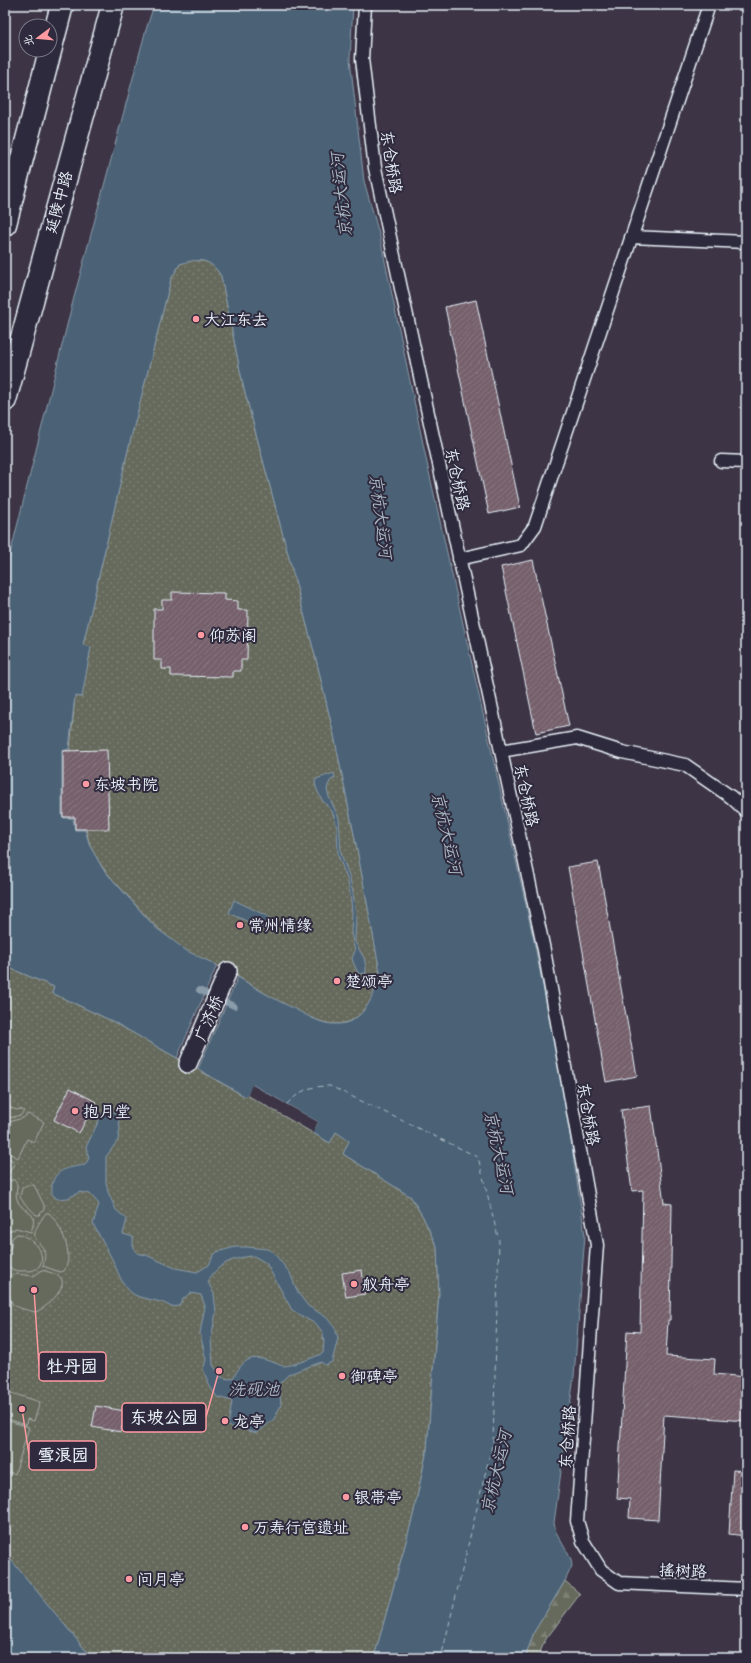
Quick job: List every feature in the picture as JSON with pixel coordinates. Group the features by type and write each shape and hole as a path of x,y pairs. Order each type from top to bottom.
{"main road":[{"path":"5,224 62,5"},
{"name":"延陵中路","path":"5,400 22,331 112,5"}],"street":[{"name":"广济桥","path":"188,1064 228,971"}],"lane":[{"name":"东仓桥路","path":"365,5 362,59 375,168 544,950 597,1246 577,1521 583,1542 601,1570 619,1583"},
{"path":"459,559 521,545 535,526 709,5"},
{"path":"631,238 746,242"},
{"path":"721,461 746,462"},
{"path":"501,751 577,738 622,752 685,765 731,797 746,811"},
{"name":"摇树路","path":"619,1583 746,1589"}],"green space":[{"path":"192,260 209,263 221,276 243,385 316,659 334,735 357,849 380,972 375,990 366,1007 361,1014 345,1023 326,1023 301,1013 234,974 193,955 178,945 148,918 107,872 94,854 86,829 75,829 75,817 63,817 63,751 70,750 75,696 81,697 91,647 83,645 128,450 171,279 180,264"},
{"path":"5,966 54,987 52,993 112,1021 246,1097 247,1095 330,1143 336,1132 350,1141 343,1154 411,1197 423,1217 437,1247 439,1292 427,1450 413,1516 374,1658 92,1658 5,1553"},
{"path":"8,1107 24,1111 21,1115 5,1119 5,1108"},
{"path":"28,1114 44,1122 34,1142 27,1139 18,1158 5,1151 5,1123 23,1118"},
{"path":"5,1156 15,1162 9,1173 5,1171"},
{"path":"5,1178 12,1181 13,1179 15,1181 17,1184 16,1196 19,1204 32,1215 33,1224 31,1232 16,1228 5,1233"},
{"path":"27,1185 34,1185 44,1205 44,1210 39,1215 36,1215 20,1197 22,1188"},
{"path":"46,1213 49,1213 54,1218 65,1240 68,1257 64,1271 60,1272 43,1266 45,1252 36,1240 35,1233"},
{"path":"17,1234 27,1238 39,1248 41,1261 38,1268 30,1271 22,1271 9,1267 6,1254 11,1247 12,1238"},
{"path":"42,1270 60,1277 62,1281 62,1286 55,1297 45,1307 35,1312 20,1308 13,1304 7,1281 9,1278 19,1274 34,1276"},
{"path":"5,1391 40,1402 34,1421 27,1419 26,1425 5,1418"},
{"path":"8,1421 29,1427 15,1474 5,1471 5,1424 7,1425"},
{"path":"565,1581 580,1594 546,1639 537,1658 525,1658 534,1632"}],"water":[{"name":"京杭大运河","path":"154,5 353,5 350,59 364,181 380,237 427,463 534,941 563,1087 585,1235 574,1376 554,1523 556,1532 571,1559 572,1566 565,1581 534,1632 525,1658 374,1658 413,1516 427,1450 439,1293 437,1247 423,1217 411,1197 343,1154 349,1141 336,1132 330,1143 313,1133 318,1122 253,1085 246,1097 198,1069 238,977 267,995 310,1017 324,1023 334,1024 353,1020 360,1014 371,999 380,972 334,735 316,659 243,385 221,276 213,266 204,261 198,260 180,264 171,279 128,450 83,645 91,647 82,697 75,696 69,749 62,751 62,816 64,818 73,818 75,830 85,830 90,846 103,869 155,927 187,951 217,965 177,1058 112,1021 52,993 54,987 5,966 5,575 72,305 145,33"},
{"path":"334,773 335,778 331,780 327,790 339,818 341,854 350,878 354,899 356,916 355,942 364,958 366,967 366,973 360,974 358,973 352,958 355,951 351,933 351,901 348,881 338,855 337,828 332,811 322,800 315,783 316,779"},
{"path":"234,900 269,917 264,929 229,913"},
{"name":"洗砚池","path":"105,1108 118,1114 120,1129 118,1140 106,1157 106,1182 108,1192 116,1210 127,1219 123,1234 133,1237 133,1246 137,1253 146,1255 175,1268 197,1272 209,1265 213,1256 217,1252 235,1247 267,1249 273,1252 290,1273 298,1293 308,1306 326,1317 335,1328 338,1338 332,1362 325,1365 321,1362 289,1374 279,1384 281,1405 274,1419 257,1433 228,1426 232,1401 217,1397 209,1385 203,1369 206,1360 200,1333 205,1306 201,1295 190,1293 183,1299 179,1306 171,1307 167,1304 133,1294 122,1281 93,1224 99,1204 90,1194 80,1192 68,1198 57,1199 52,1194 52,1186 56,1175 65,1169 85,1165 89,1158 86,1147","holes":["254,1256 266,1263 292,1310 317,1325 323,1333 323,1353 304,1361 284,1366 258,1358 248,1360 244,1362 233,1378 229,1379 221,1377 213,1365 211,1339 216,1312 214,1294 208,1282 216,1270 233,1260"]},
{"path":"5,1553 12,1561 92,1658 5,1658"}],"pier":[{"path":"252,1085 318,1122 313,1133 311,1132 316,1123 253,1088 249,1096 247,1095"}],"building":[{"path":"476,300 520,507 489,514 445,307"},
{"path":"533,560 569,726 536,733 501,567"},
{"name":"仰苏阁","path":"172,592 225,593 225,600 238,601 238,610 248,610 247,660 241,660 241,671 233,671 233,677 171,676 171,669 162,669 162,660 154,660 154,609 162,609 162,600 172,600"},
{"name":"东坡书院","path":"107,750 109,829 75,829 75,817 63,817 63,751"},
{"path":"598,862 637,1076 606,1082 568,867"},
{"name":"抱月堂","path":"70,1088 96,1102 79,1133 54,1120"},
{"path":"651,1106 664,1203 672,1204 670,1320 668,1320 666,1356 715,1359 714,1374 746,1377 746,1421 664,1415 658,1520 629,1518 630,1499 617,1498 627,1331 640,1332 643,1190 632,1191 621,1110"},
{"name":"舣舟亭","path":"362,1270 365,1294 346,1297 342,1273"},
{"path":"96,1406 125,1411 121,1432 92,1427"},
{"path":"733,1470 746,1471 746,1536 729,1534"}],"waterway":[{"path":"199,990 234,1006"}],"ferry route":[{"path":"287,1104 301,1092 311,1088 330,1086 478,1157 499,1241 493,1441 441,1658"}],"place":[{"name":"大江东去","path":"196,319"},
{"name":"仰苏阁","path":"201,635"},
{"name":"东坡书院","path":"86,784"},
{"name":"常州情缘","path":"240,925"},
{"name":"楚颂亭","path":"337,981"},
{"name":"抱月堂","path":"75,1111"},
{"name":"舣舟亭","path":"354,1284"},
{"name":"牡丹园","path":"34,1290"},
{"name":"东坡公园","path":"219,1371"},
{"name":"御碑亭","path":"342,1376"},
{"name":"雪浪园","path":"22,1409"},
{"name":"龙亭","path":"225,1421"},
{"name":"银带亭","path":"346,1497"},
{"name":"万寿行宫遗址","path":"245,1527"},
{"name":"问月亭","path":"129,1579"}]}
